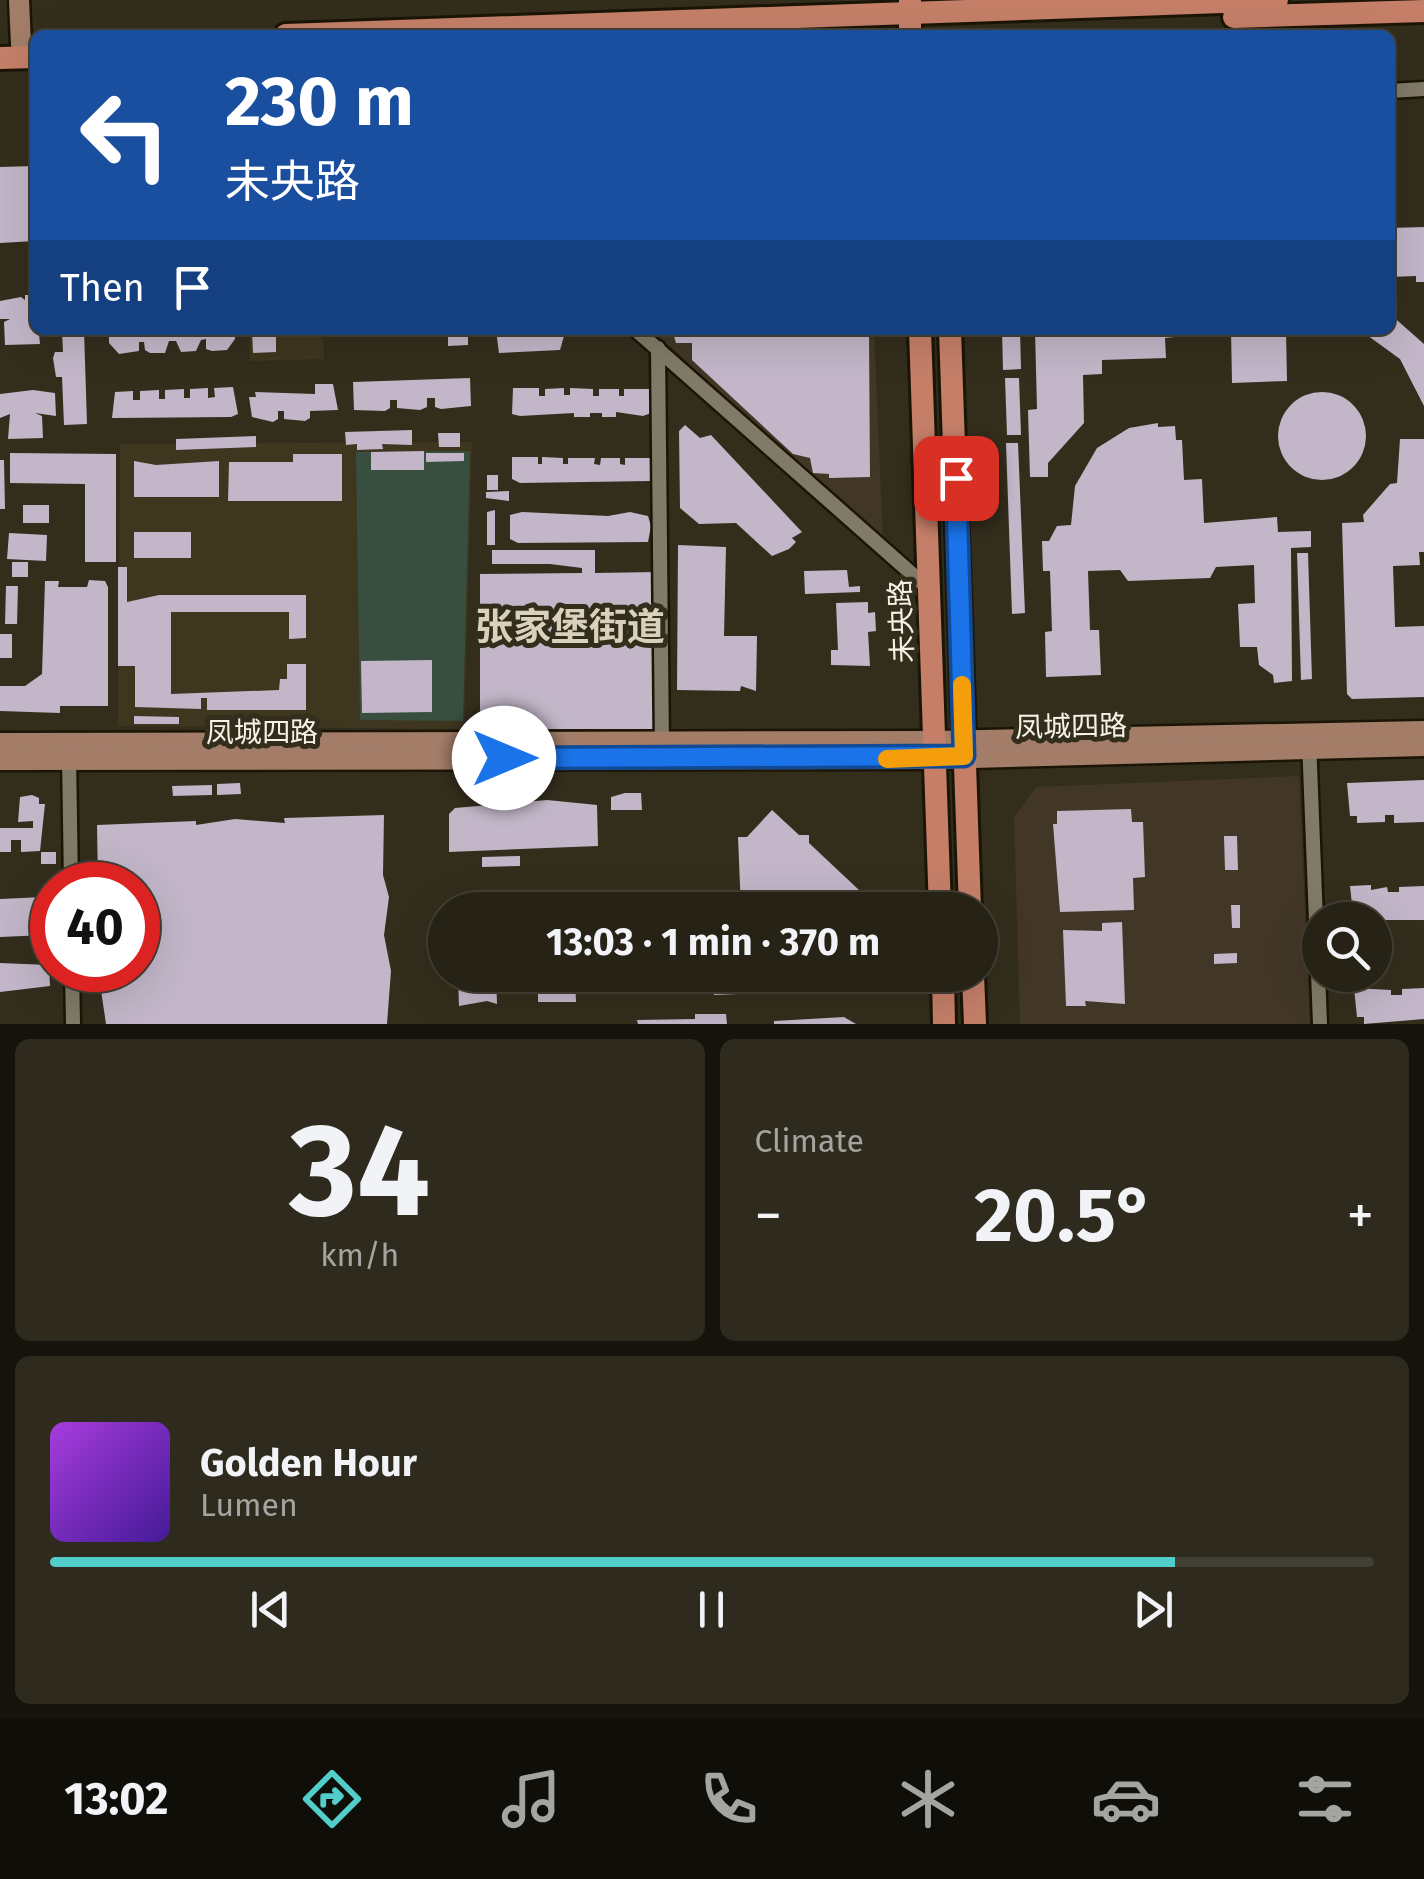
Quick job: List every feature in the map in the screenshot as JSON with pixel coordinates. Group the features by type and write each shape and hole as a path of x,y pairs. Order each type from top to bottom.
{"main road":[{"path":"939,19 1278,0"},
{"path":"481,30 1424,11"},
{"path":"784,30 910,19"},
{"path":"0,58 23,48"},
{"name":"未央路","path":"920,335 940,892"},
{"path":"950,335 969,892"},
{"path":"943,992 944,1024"},
{"path":"974,992 975,1024"}],"street":[{"path":"19,0 23,48"},
{"path":"1395,90 1424,89"},
{"path":"642,335 929,590"},
{"path":"658,348 662,749"},
{"name":"凤城四路","path":"1310,742 1424,731"},
{"name":"凤城四路","path":"0,742 69,751"},
{"path":"1310,742 1320,1024"},
{"name":"凤城四路","path":"0,760 69,751 936,750 1310,742 1424,746"},
{"path":"69,751 71,862"},
{"path":"72,992 73,1024"}],"shaded area":[{"path":"249,335 323,335 324,359 250,361"},
{"path":"657,335 874,335 883,541"},
{"path":"472,442 464,729 118,726 120,444"},
{"path":"1299,776 1305,902 1302,992 1309,992 1310,1024 1020,1024 1014,817 1036,787"}],"green space":[{"path":"470,451 463,721 360,720 356,452"}],"building":[{"path":"30,166 30,241 0,243 0,167"},
{"path":"1424,227 1424,282 1416,282 1416,276 1395,277 1395,228"},
{"path":"25,295 30,295 30,335 39,335 40,344 5,345 4,322 10,319 0,319 0,301 21,297 25,300"},
{"path":"1395,318 1424,344 1424,406 1400,359 1367,335 1395,335"},
{"path":"62,335 84,335 87,424 64,425 62,377 56,377 53,358 55,352 63,352"},
{"path":"109,335 235,335 227,350 212,351 206,349 206,339 201,340 196,351 181,352 176,341 169,341 165,353 150,353 144,342 139,342 139,351 119,354 109,343"},
{"path":"252,335 276,335 276,352 253,353"},
{"path":"448,335 468,335 468,345 448,346"},
{"path":"497,335 564,335 560,350 499,353"},
{"path":"674,335 869,335 870,477 829,478 829,474 813,473 810,458 793,454 692,360 692,343 676,343"},
{"path":"1002,335 1020,335 1021,369 1003,370"},
{"path":"1035,335 1175,335 1165,338 1166,358 1102,360 1102,374 1083,375 1084,423 1048,463 1048,477 1030,477 1028,410 1037,409"},
{"path":"1231,335 1286,335 1287,381 1232,383"},
{"path":"470,378 471,406 441,409 435,407 435,398 427,398 427,407 420,410 397,408 397,400 390,400 390,408 385,411 354,410 353,382"},
{"path":"1005,378 1019,378 1021,435 1007,435"},
{"path":"315,384 333,384 338,410 310,411 310,418 305,421 284,419 284,411 278,411 278,419 273,422 252,417 249,397 256,397 255,392 315,394"},
{"path":"233,387 238,414 231,417 112,418 115,392 133,391 133,400 140,400 140,391 159,390 159,399 165,399 165,390 184,389 184,398 190,398 190,389 208,388 208,398 215,397 214,388"},
{"path":"513,388 539,388 539,396 545,396 545,389 564,388 564,395 570,395 570,388 593,389 593,396 599,396 599,389 619,389 619,396 624,396 624,389 651,389 651,413 643,416 616,412 616,417 602,417 602,413 590,413 590,417 574,417 574,413 520,416 512,414"},
{"path":"33,390 55,393 56,416 35,413 42,416 43,438 8,439 10,414 0,418 0,394"},
{"path":"1322,392 1347,399 1359,411 1366,436 1359,461 1347,473 1322,480 1297,473 1285,461 1278,436 1285,411 1297,399"},
{"path":"1158,423 1158,427 1175,426 1176,440 1182,440 1184,480 1202,479 1204,523 1277,517 1278,532 1311,531 1311,547 1291,548 1292,681 1274,683 1273,675 1259,665 1257,647 1240,647 1238,604 1255,603 1254,565 1216,567 1210,578 1128,581 1120,570 1088,571 1090,630 1099,630 1101,675 1046,677 1045,632 1052,631 1050,571 1043,571 1042,541 1049,541 1057,526 1071,525 1075,486 1097,448 1129,428"},
{"path":"685,425 700,438 711,435 802,532 792,538 796,542 789,549 772,556 736,523 699,524 680,508 679,431"},
{"path":"412,430 412,445 382,444 383,449 357,450 357,444 346,445 345,432"},
{"path":"438,433 460,433 460,447 439,447"},
{"path":"256,436 256,447 176,450 176,439"},
{"path":"1400,439 1424,439 1424,552 1419,552 1420,565 1393,566 1395,627 1424,626 1424,697 1352,699 1347,694 1342,523 1364,522 1363,515 1390,484 1397,483"},
{"path":"1006,443 1018,443 1025,613 1012,614"},
{"path":"424,451 424,470 371,470 371,452"},
{"path":"10,453 116,454 116,562 85,562 85,484 10,483"},
{"path":"426,453 464,453 464,461 426,462"},
{"path":"293,454 342,454 342,501 228,501 229,462 293,462"},
{"path":"512,457 538,457 538,464 542,464 542,457 563,458 563,464 568,464 568,458 595,458 594,464 600,465 601,458 620,458 620,464 625,465 625,458 651,458 651,481 520,483 512,479"},
{"path":"0,460 4,460 5,509 0,509"},
{"path":"134,461 156,465 219,461 219,497 134,497"},
{"path":"487,475 498,475 498,490 487,490"},
{"path":"509,491 509,501 486,498 486,492"},
{"path":"23,505 49,505 49,523 23,523"},
{"path":"495,510 495,545 487,545 487,512"},
{"path":"522,512 608,516 630,512 648,516 651,526 648,542 518,543 510,539 510,515"},
{"path":"134,532 191,532 191,558 134,558"},
{"path":"9,533 47,535 46,561 7,559"},
{"path":"678,545 726,547 724,636 757,636 756,691 741,686 740,691 677,690"},
{"path":"492,550 595,550 595,573 657,572 657,729 480,729 480,574 582,573 582,568 550,564 492,564"},
{"path":"1297,553 1308,553 1312,679 1301,680"},
{"path":"12,562 28,562 28,577 12,577"},
{"path":"118,567 127,567 127,602 159,595 306,595 306,638 289,639 289,612 171,612 171,694 279,690 280,679 287,679 287,664 306,664 306,710 207,710 207,698 201,698 201,709 135,707 135,666 118,666"},
{"path":"847,570 849,587 860,586 860,592 805,594 804,571"},
{"path":"89,580 105,581 108,587 108,706 60,706 60,713 0,711 0,686 25,686 42,674 45,581 59,581 58,587 87,587"},
{"path":"6,586 18,586 17,624 5,624"},
{"path":"868,602 868,613 875,612 876,631 868,632 870,666 831,665 831,650 838,650 836,603"},
{"path":"0,634 12,634 12,658 0,658"},
{"path":"432,660 432,712 362,713 361,661"},
{"path":"134,716 179,717 179,724 134,724"},
{"path":"1424,780 1424,822 1394,823 1394,815 1385,815 1385,822 1357,823 1357,816 1350,816 1347,783"},
{"path":"240,783 241,794 217,795 217,784"},
{"path":"212,785 212,795 173,796 172,786"},
{"path":"641,793 642,810 611,810 611,797"},
{"path":"20,797 39,798 39,804 45,804 40,851 21,852 21,840 11,840 11,852 0,852 0,828 33,828 33,821 18,822"},
{"path":"547,800 597,805 598,846 449,852 449,814 455,808"},
{"path":"1131,809 1132,822 1143,822 1145,877 1133,878 1134,910 1060,912 1053,824 1057,824 1057,811"},
{"path":"772,810 799,835 809,835 809,843 861,892 740,892 738,837 747,837"},
{"path":"384,815 383,875 389,897 384,935 391,971 387,1024 106,1024 101,992 160,992 160,862 98,862 97,825 196,821 196,825 235,819 285,823 284,818"},
{"path":"1224,836 1237,836 1238,870 1225,870"},
{"path":"41,852 56,852 56,862 41,862"},
{"path":"520,856 520,866 482,867 482,857"},
{"path":"1371,885 1371,890 1387,887 1388,892 1399,892 1399,887 1424,886 1424,920 1392,920 1392,902 1352,902 1350,886"},
{"path":"30,898 30,936 0,937 0,899"},
{"path":"1231,905 1240,905 1240,928 1232,928"},
{"path":"1122,922 1125,1004 1085,1001 1086,1006 1066,1006 1063,930 1102,931 1102,923"},
{"path":"1237,953 1237,963 1214,964 1214,954"},
{"path":"0,963 30,964 30,988 0,992"},
{"path":"1424,988 1424,1019 1364,1024 1364,1017 1357,1017 1354,992 1402,995 1402,989"},
{"path":"459,992 497,992 497,1004 487,1001 459,1006"},
{"path":"538,992 576,992 576,1002 538,1002"},
{"path":"714,992 790,992 714,995"},
{"path":"695,1014 726,1014 727,1024 638,1024 637,1020 695,1019"},
{"path":"844,1017 856,1024 774,1024 774,1021"}],"slow traffic":[{"path":"887,759 964,756 962,685"}],"district":[{"name":"张家堡街道","path":"570,627"}],"route":[{"path":"504,758 964,756 956,478"}]}
